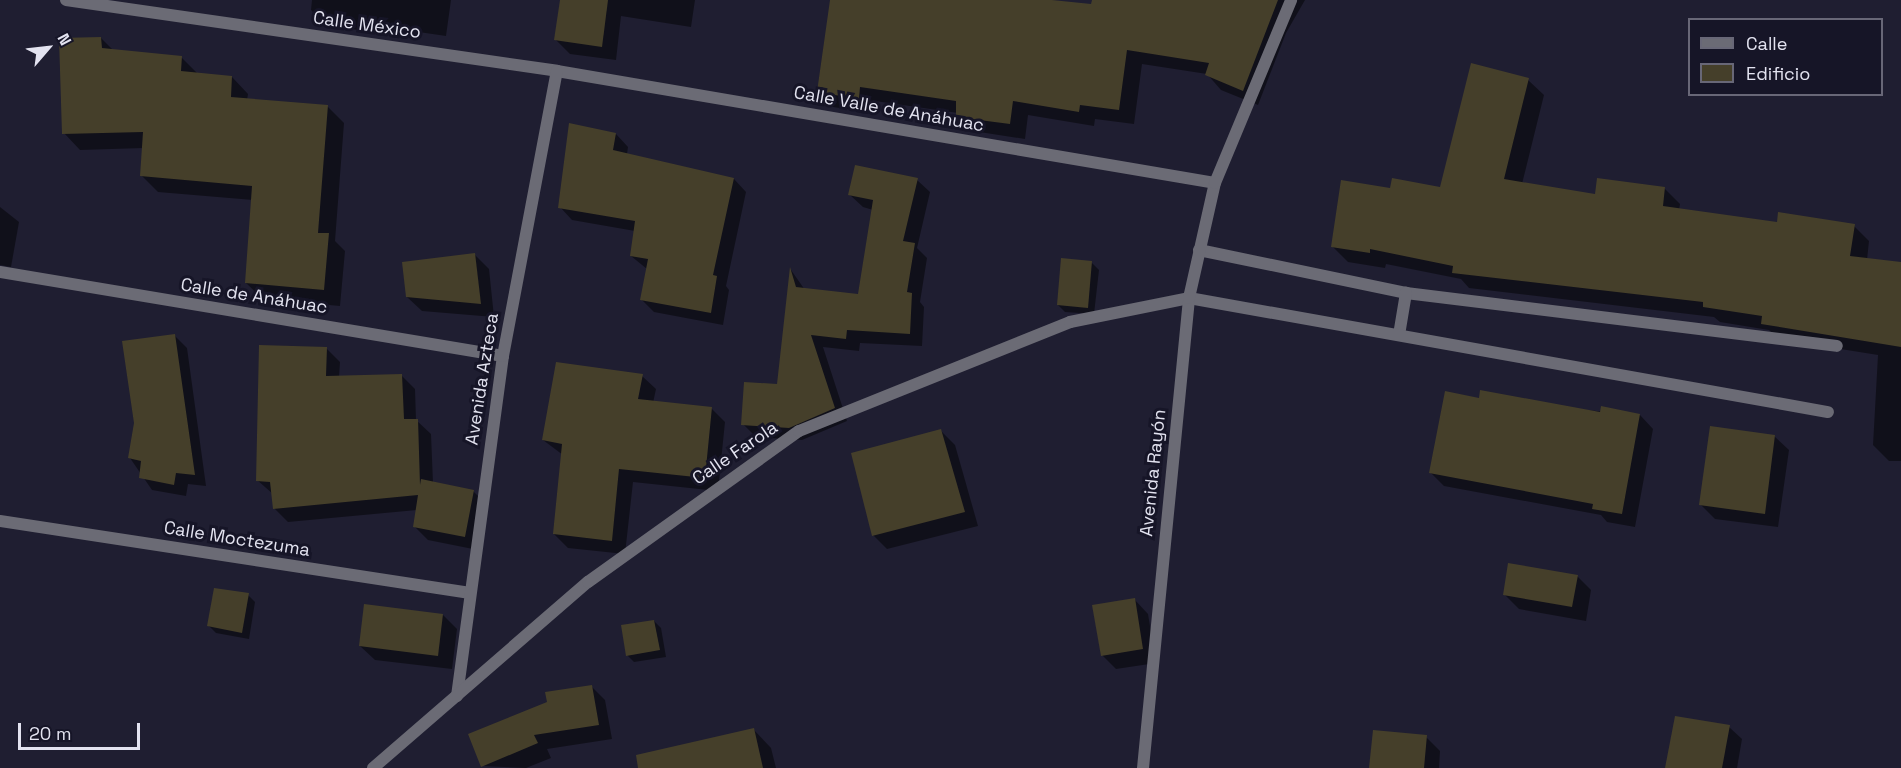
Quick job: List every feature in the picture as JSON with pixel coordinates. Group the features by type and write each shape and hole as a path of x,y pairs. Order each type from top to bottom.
{"street":[{"name":"Calle México","path":"66,0 557,71"},
{"name":"Avenida Rayón","path":"1143,768 1189,298 1215,183 1291,0"},
{"name":"Calle Valle de Anáhuac","path":"557,71 1215,183"},
{"name":"Avenida Azteca","path":"457,696 468,593 502,356 557,71"},
{"path":"1199,250 1406,293 1837,346"},
{"name":"Calle de Anáhuac","path":"0,272 502,356"},
{"path":"1399,334 1406,293"},
{"path":"1189,298 1828,412"},
{"name":"Calle Farola","path":"373,768 588,582 799,430 1070,322 1189,298"},
{"name":"Calle Moctezuma","path":"0,521 468,593"}],"building":[{"path":"560,0 608,0 602,47 554,40"},
{"path":"830,0 1052,0 1091,4 1092,0 1278,0 1243,91 1205,75 1209,63 1127,50 1119,110 1080,105 1079,112 1013,101 1010,124 956,117 956,101 860,87 859,99 817,92"},
{"path":"101,37 102,48 182,56 181,71 232,76 231,97 328,105 318,233 329,233 324,290 245,283 252,186 140,176 143,132 62,134 59,38"},
{"path":"1471,63 1529,78 1504,179 1595,194 1597,178 1665,187 1663,206 1777,222 1778,212 1855,224 1850,256 1901,262 1901,347 1761,324 1762,316 1703,307 1703,302 1452,273 1453,266 1370,249 1370,253 1331,247 1341,180 1390,188 1392,178 1440,187"},
{"path":"569,123 616,133 613,150 734,178 713,275 717,276 711,313 640,300 648,259 630,256 635,221 558,208"},
{"path":"855,165 918,178 903,241 915,243 907,292 912,293 910,334 847,330 846,339 811,335 835,408 789,428 741,425 744,382 777,384 790,267 796,287 858,294 873,200 848,195"},
{"path":"475,253 481,304 406,297 402,262"},
{"path":"1061,258 1092,261 1088,308 1057,305"},
{"path":"175,334 195,475 176,473 174,485 139,478 141,461 128,458 134,423 122,341"},
{"path":"259,345 327,347 326,376 402,374 404,419 418,419 420,485 421,479 474,490 465,537 413,527 418,495 273,509 270,482 256,481"},
{"path":"556,362 643,374 638,399 712,407 705,478 619,469 612,541 553,534 562,444 542,440"},
{"path":"1480,390 1600,412 1601,406 1640,414 1622,514 1592,509 1593,504 1429,473 1445,391 1479,398"},
{"path":"1710,426 1775,435 1765,514 1699,505"},
{"path":"941,429 965,512 872,536 851,453"},
{"path":"1508,563 1578,575 1572,607 1503,595"},
{"path":"214,588 249,593 242,633 207,626"},
{"path":"1135,598 1143,649 1101,656 1092,605"},
{"path":"364,604 443,614 438,656 359,646"},
{"path":"654,620 660,650 626,656 621,625"},
{"path":"592,685 599,725 534,735 538,743 481,767 468,734 547,702 545,692"},
{"path":"1675,716 1730,725 1722,768 1665,768"},
{"path":"754,728 763,768 638,768 636,755"},
{"path":"1373,730 1427,735 1424,768 1369,768"}]}
